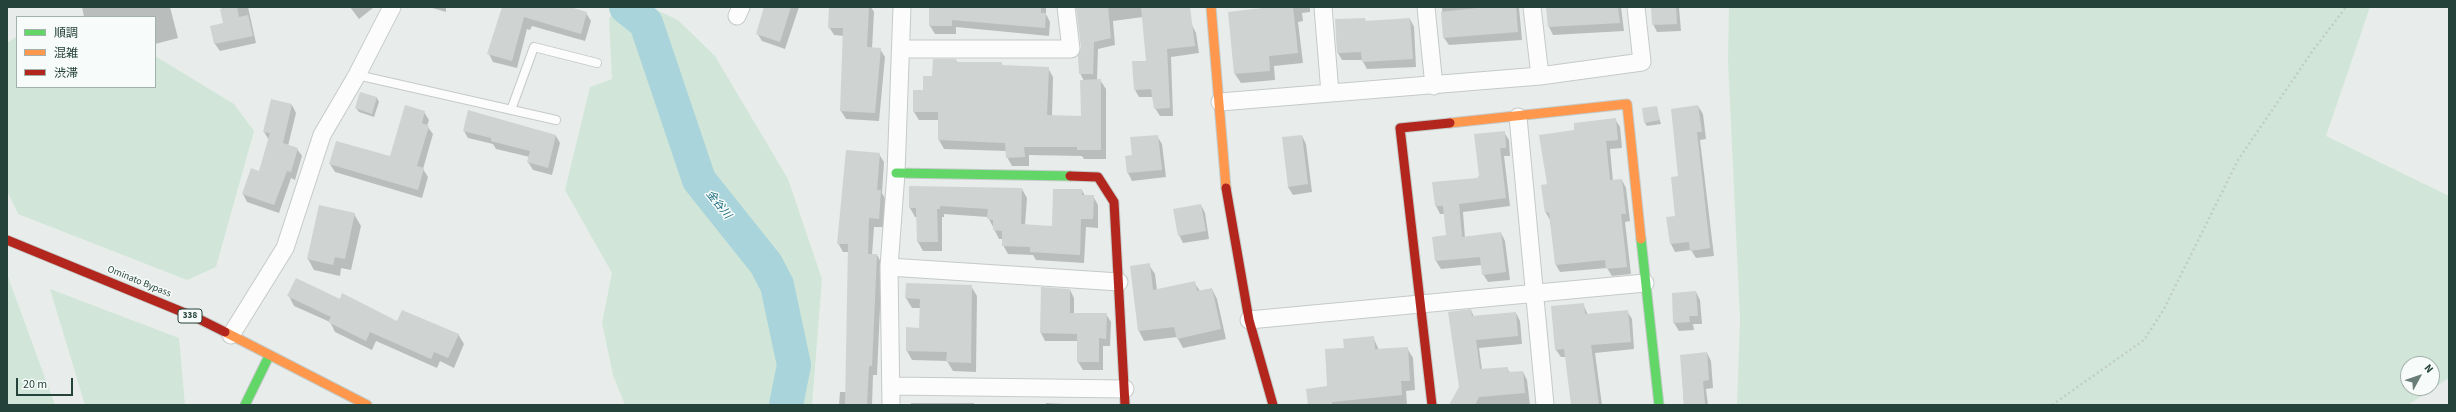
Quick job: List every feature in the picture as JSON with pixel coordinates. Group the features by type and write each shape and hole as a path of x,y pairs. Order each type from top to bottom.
{"main road":[{"path":"1211,7 1227,200 1249,320 1273,405"},
{"path":"1432,405 1400,128 1518,118 1627,104 1659,405"},
{"path":"896,173 1098,177 1114,202 1125,397"},
{"name":"Ominato Bypass","path":"8,238 197,318 268,356 367,405"},
{"path":"245,405 268,356"}],"street":[{"path":"231,335 285,248 322,135 357,75 392,7"},
{"path":"891,405 892,386 889,267 896,173 902,7"},
{"path":"901,49 1071,49 1066,7"},
{"path":"1323,7 1330,93"},
{"path":"1426,7 1434,86"},
{"path":"1532,7 1540,76"},
{"path":"1220,102 1434,86 1540,76 1642,62 1636,7"},
{"path":"1518,118 1545,405"},
{"path":"889,267 1119,282"},
{"path":"1249,320 1645,283"},
{"path":"892,386 1125,397"}],"lane":[{"path":"511,110 534,47 597,63"},
{"path":"357,75 556,120"}],"path":[{"path":"2052,405 2144,340 2164,309 2238,160 2314,49 2346,7"}],"green space":[{"path":"625,7 650,7 678,20 715,56 788,179 822,279 812,405 625,405 613,375 602,323 612,273 565,190 590,87 612,79 609,18"},
{"path":"1729,7 2370,7 2326,136 2449,196 2449,378 2440,384 2440,356 2400,356 2400,396 2422,396 2408,405 1737,405 1740,319 1728,60"},
{"path":"16,37 16,88 156,88 156,57 234,104 254,131 216,267 187,280 18,214 7,191 7,43"},
{"path":"7,274 55,405 7,405"},
{"path":"50,289 179,338 185,405 85,405"}],"building":[{"path":"237,7 239,17 248,15 253,36 214,44 210,26 223,23 220,9"},
{"path":"502,7 570,7 587,12 581,34 524,17 512,61 487,54"},
{"path":"764,7 791,7 780,42 756,34"},
{"path":"829,7 869,7 867,47 881,48 875,113 840,111 843,28 828,28"},
{"path":"929,7 1041,7 1041,13 1046,13 1045,28 952,20 952,26 929,26"},
{"path":"1076,7 1108,7 1111,38 1094,42 1093,74 1079,74 1078,56 1081,48"},
{"path":"1141,7 1190,7 1195,46 1167,49 1170,108 1154,109 1151,89 1134,90 1132,61 1146,61"},
{"path":"1271,7 1293,7 1298,53 1269,56 1270,71 1234,74 1228,12"},
{"path":"1486,7 1516,7 1518,32 1443,38 1441,12"},
{"path":"1546,7 1618,7 1620,23 1548,27"},
{"path":"1651,7 1676,7 1677,24 1652,25"},
{"path":"1365,18 1365,21 1410,18 1413,59 1362,62 1361,52 1337,53 1335,19"},
{"path":"933,59 956,59 956,62 1002,62 1002,65 1049,67 1047,115 1081,116 1080,80 1101,79 1101,150 1077,150 1077,147 1024,147 1025,157 1006,158 1005,143 938,140 938,112 913,112 913,90 923,90 923,76 932,76"},
{"path":"360,92 377,97 372,114 355,108"},
{"path":"271,99 292,104 283,143 298,148 291,172 287,171 274,205 242,194 251,168 259,171 270,133 263,132"},
{"path":"405,105 425,111 422,123 429,126 417,166 424,168 418,190 329,164 336,141 390,156"},
{"path":"1698,105 1702,132 1697,132 1710,248 1690,251 1689,242 1670,244 1666,217 1675,216 1671,177 1678,176 1671,109"},
{"path":"1657,106 1660,120 1644,123 1642,108"},
{"path":"468,110 556,135 548,168 527,162 530,151 491,141 491,138 463,131"},
{"path":"1616,118 1618,140 1606,141 1610,180 1622,179 1626,214 1621,214 1627,267 1606,269 1605,260 1555,265 1549,212 1545,213 1541,185 1547,184 1539,135 1574,130 1574,123"},
{"path":"1505,131 1506,148 1500,148 1506,198 1459,204 1462,237 1501,232 1506,272 1482,275 1480,257 1435,261 1432,237 1446,235 1443,206 1435,206 1432,182 1477,178 1479,176 1474,134"},
{"path":"1158,135 1162,170 1127,173 1125,156 1132,155 1130,137"},
{"path":"1302,135 1308,184 1288,187 1282,137"},
{"path":"846,150 880,153 877,190 881,190 879,219 869,218 868,254 877,254 872,366 869,366 867,405 845,405 848,244 837,244"},
{"path":"909,186 1022,188 1021,224 1052,226 1053,189 1082,189 1082,195 1094,195 1093,219 1081,219 1080,255 1030,252 1030,247 1002,246 1002,231 993,230 993,220 987,219 988,209 940,206 940,209 937,209 938,242 917,242 916,208 909,208"},
{"path":"1201,204 1206,231 1178,236 1173,209"},
{"path":"319,205 355,213 345,259 335,257 333,265 307,259"},
{"path":"1150,263 1153,290 1195,281 1197,291 1212,288 1221,329 1177,339 1174,327 1138,331 1130,266"},
{"path":"296,278 340,299 342,293 397,321 402,310 459,334 448,358 434,352 431,359 370,332 366,341 328,322 331,317 287,296"},
{"path":"906,283 972,285 971,363 946,362 947,352 906,351 906,327 919,328 920,299 905,298"},
{"path":"1041,287 1070,289 1070,313 1107,313 1106,339 1099,338 1099,362 1077,362 1077,334 1040,333"},
{"path":"1696,291 1698,316 1689,316 1690,322 1673,323 1672,293"},
{"path":"1584,303 1585,314 1628,310 1631,342 1591,345 1599,405 1571,405 1564,349 1555,350 1551,306"},
{"path":"1471,309 1472,316 1516,312 1518,336 1476,340 1480,369 1508,367 1508,372 1523,371 1525,393 1479,397 1475,405 1449,405 1459,387 1448,312"},
{"path":"1374,336 1375,349 1408,347 1410,381 1401,381 1402,395 1332,402 1332,405 1308,405 1306,389 1327,386 1325,349 1344,348 1343,339"},
{"path":"1707,352 1709,380 1703,381 1705,405 1684,405 1680,355"}],"waterway":[{"name":"金谷川","path":"626,7 646,23 699,180 766,264 777,285 794,365 786,405"}],"traffic: fast":[{"path":"896,173 1070,176"},
{"path":"1641,239 1659,405"},
{"path":"245,405 269,356"}],"traffic: slow":[{"path":"1211,7 1226,188"},
{"path":"1450,123 1627,104 1641,239"},
{"path":"225,332 367,405"}],"traffic: jam":[{"path":"1432,405 1400,128 1450,123"},
{"path":"1070,176 1098,177 1114,202 1125,405"},
{"path":"1226,188 1249,320 1273,405"},
{"path":"7,240 197,318 225,332"}]}
